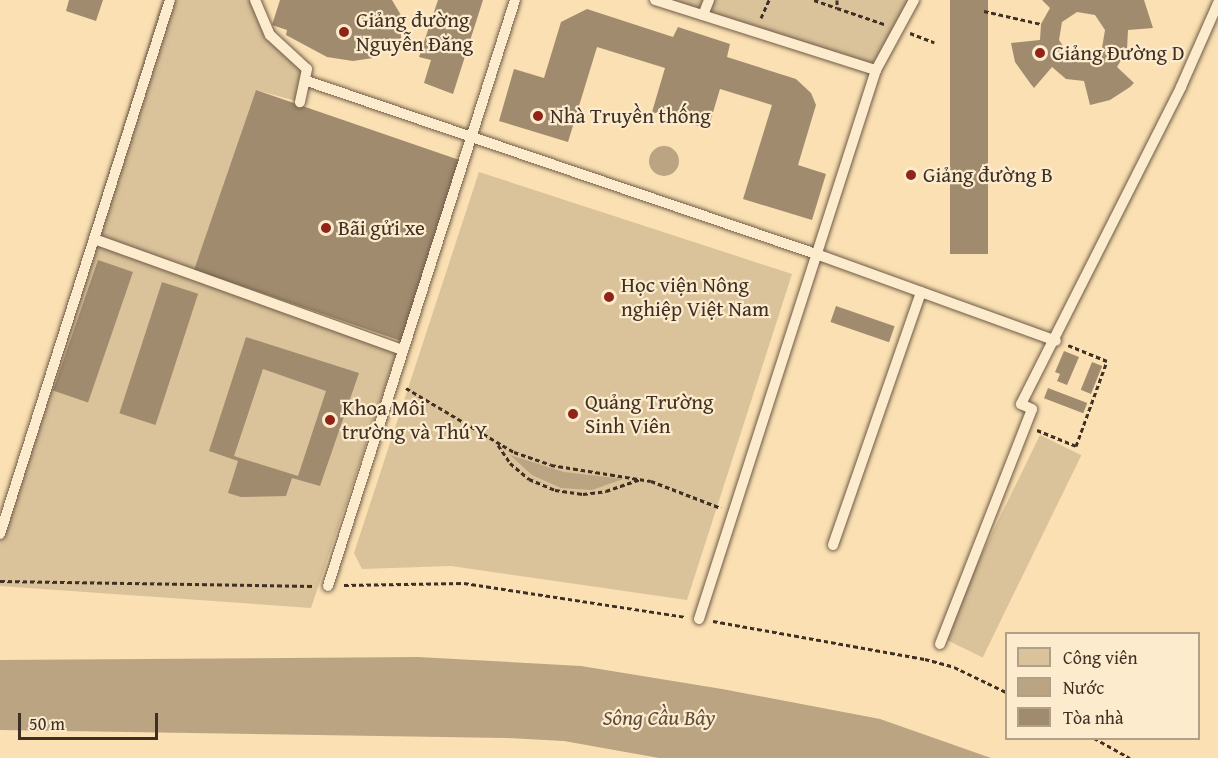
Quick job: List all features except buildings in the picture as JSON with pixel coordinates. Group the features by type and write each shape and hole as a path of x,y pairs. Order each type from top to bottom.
{"lane":[{"path":"0,534 170,0"},
{"path":"255,0 266,30 307,69 307,81 300,102"},
{"path":"328,586 514,0"},
{"path":"655,0 876,70"},
{"path":"703,15 709,0"},
{"path":"699,619 876,70 914,0"},
{"path":"940,644 1032,409 1021,404 1056,341 1181,87 1218,3"},
{"path":"307,81 816,254 1056,341"},
{"path":"94,239 403,350"},
{"path":"832,545 921,292"}],"path":[{"path":"755,32 769,0"},
{"path":"814,0 934,42"},
{"path":"837,0 837,8"},
{"path":"984,11 1041,24"},
{"path":"1025,425 1076,446 1107,361 1056,341"},
{"path":"392,383 418,392 498,443 551,465 641,478 733,513"},
{"path":"498,443 510,463 529,479 555,490 583,494 606,491 641,478"},
{"path":"0,581 328,586 464,583 699,619 926,659 954,667 1005,692"},
{"path":"1098,740 1130,758"}],"green space":[{"path":"162,0 255,0 263,25 307,69 300,102 256,90 195,269 400,343 311,608 0,586 0,520"},
{"path":"655,0 914,0 876,70"},
{"name":"Quảng Trường Sinh Viên","path":"479,172 792,274 687,600 451,566 362,569 354,553"},
{"path":"1040,435 1081,455 983,657 941,637"}],"water":[{"path":"664,146 674,151 679,161 674,171 664,176 654,171 649,161 654,151"},
{"path":"510,455 564,472 623,479 592,490 561,488 532,475"},
{"name":"Sông Cầu Bây","path":"418,657 581,666 722,689 880,719 991,758 659,758 564,741 506,738 0,730 0,660"}],"place":[{"name":"Giảng đường Nguyễn Đăng","path":"344,32"},
{"name":"Giảng Đường D","path":"1040,53"},
{"name":"Nhà Truyền thống","path":"538,116"},
{"name":"Giảng đường B","path":"911,175"},
{"name":"Bãi gửi xe","path":"326,228"},
{"name":"Học viện Nông nghiệp Việt Nam","path":"609,297"},
{"name":"Quảng Trường Sinh Viên","path":"573,414"},
{"name":"Khoa Môi trường và Thú Y","path":"330,420"}]}
